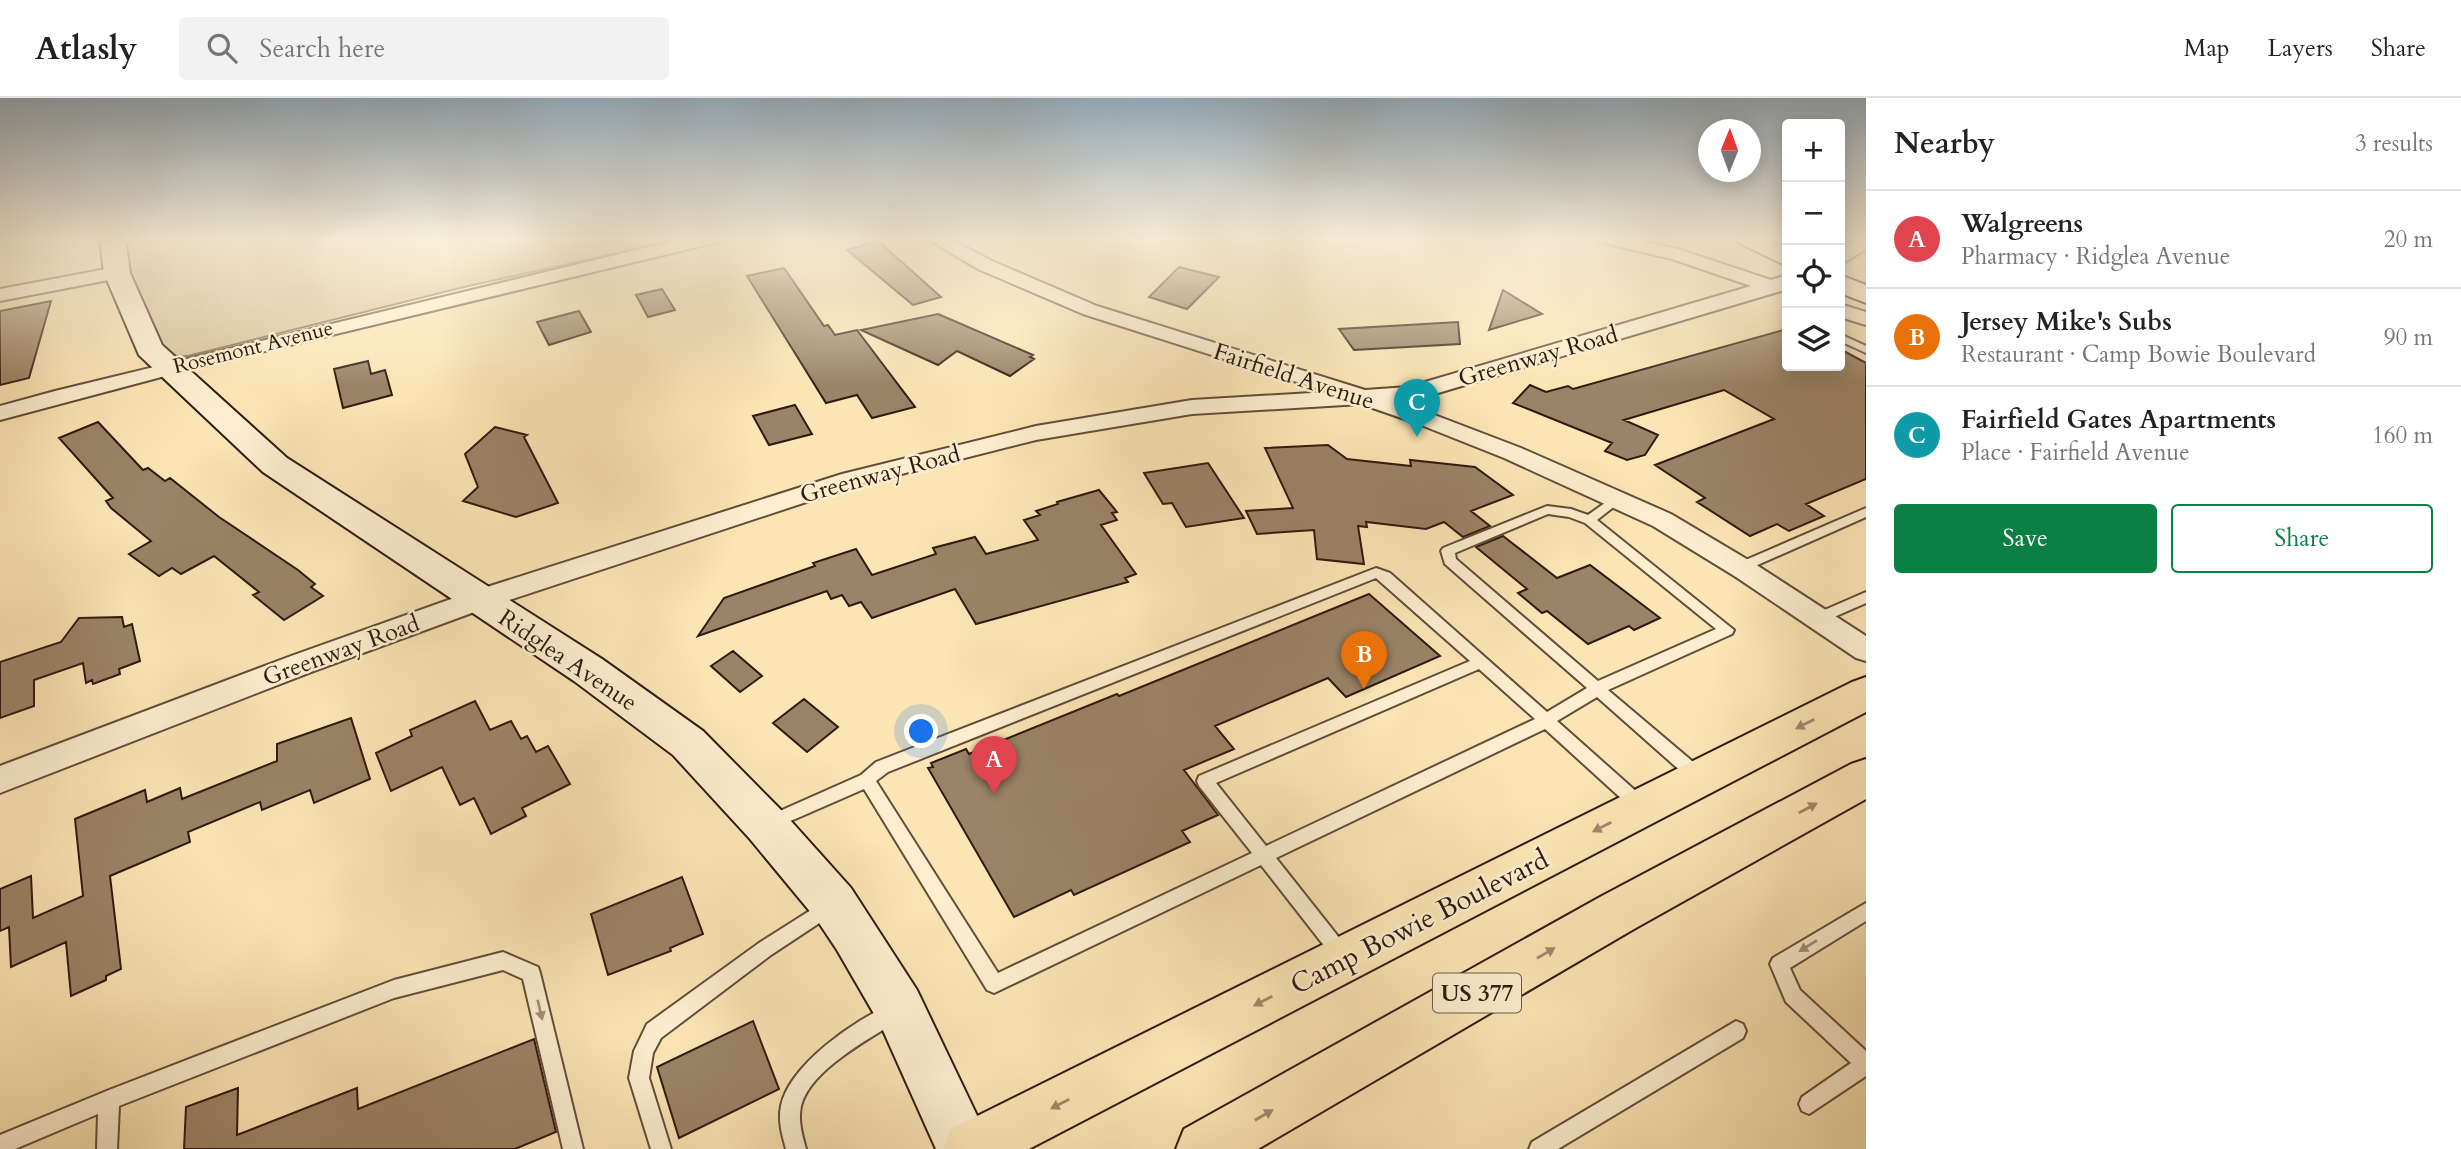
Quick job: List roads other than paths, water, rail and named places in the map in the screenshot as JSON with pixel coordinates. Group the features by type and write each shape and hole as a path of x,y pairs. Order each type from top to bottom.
{"main road":[{"name":"Camp Bowie Boulevard","path":"971,1149 1866,693"},
{"name":"US 377","path":"1205,1149 1617,913 1866,777"}],"street":[{"path":"0,295 23,287"},
{"name":"Ridglea Avenue","path":"126,287 149,349 275,466 588,670 688,743 766,825 834,904 899,1008 965,1149"},
{"name":"Rosemont Avenue","path":"0,413 169,368 511,287"},
{"name":"Fairfield Avenue","path":"1034,287 1135,326 1365,397 1515,454 1670,525 1866,650"},
{"name":"Greenway Road","path":"0,780 301,664 478,600 851,480 1035,433 1192,407 1410,394 1778,287"},
{"path":"1849,287 1866,295"},
{"path":"1845,312 1866,319"}],"lane":[{"path":"1845,340 1866,351"},
{"path":"1589,520 1616,499"},
{"path":"867,780 994,984 1546,720 1597,689 1727,630 1589,520 1572,513 1547,510 1448,551 1450,561 1597,689 1700,778"},
{"path":"1739,568 1866,512"},
{"path":"766,825 867,780 882,767 1376,573 1385,576 1642,807"},
{"path":"1818,619 1866,597"},
{"path":"1345,959 1205,781 1481,662"},
{"path":"661,1149 639,1078 644,1051 654,1031 765,948 834,904"},
{"path":"1809,1104 1866,1064 1793,996 1779,964 1866,911"},
{"path":"0,1145 394,989 503,961 531,973 573,1149"},
{"path":"796,1149 788,1120 793,1098 816,1063 899,1008"},
{"path":"1539,1149 1736,1031"},
{"path":"107,1149 110,1100"}],"place":[{"name":"Fairfield Gates Apartments","path":"1417,437"},
{"name":"Jersey Mike's Subs","path":"1364,689"},
{"name":"Walgreens","path":"994,794"}]}
